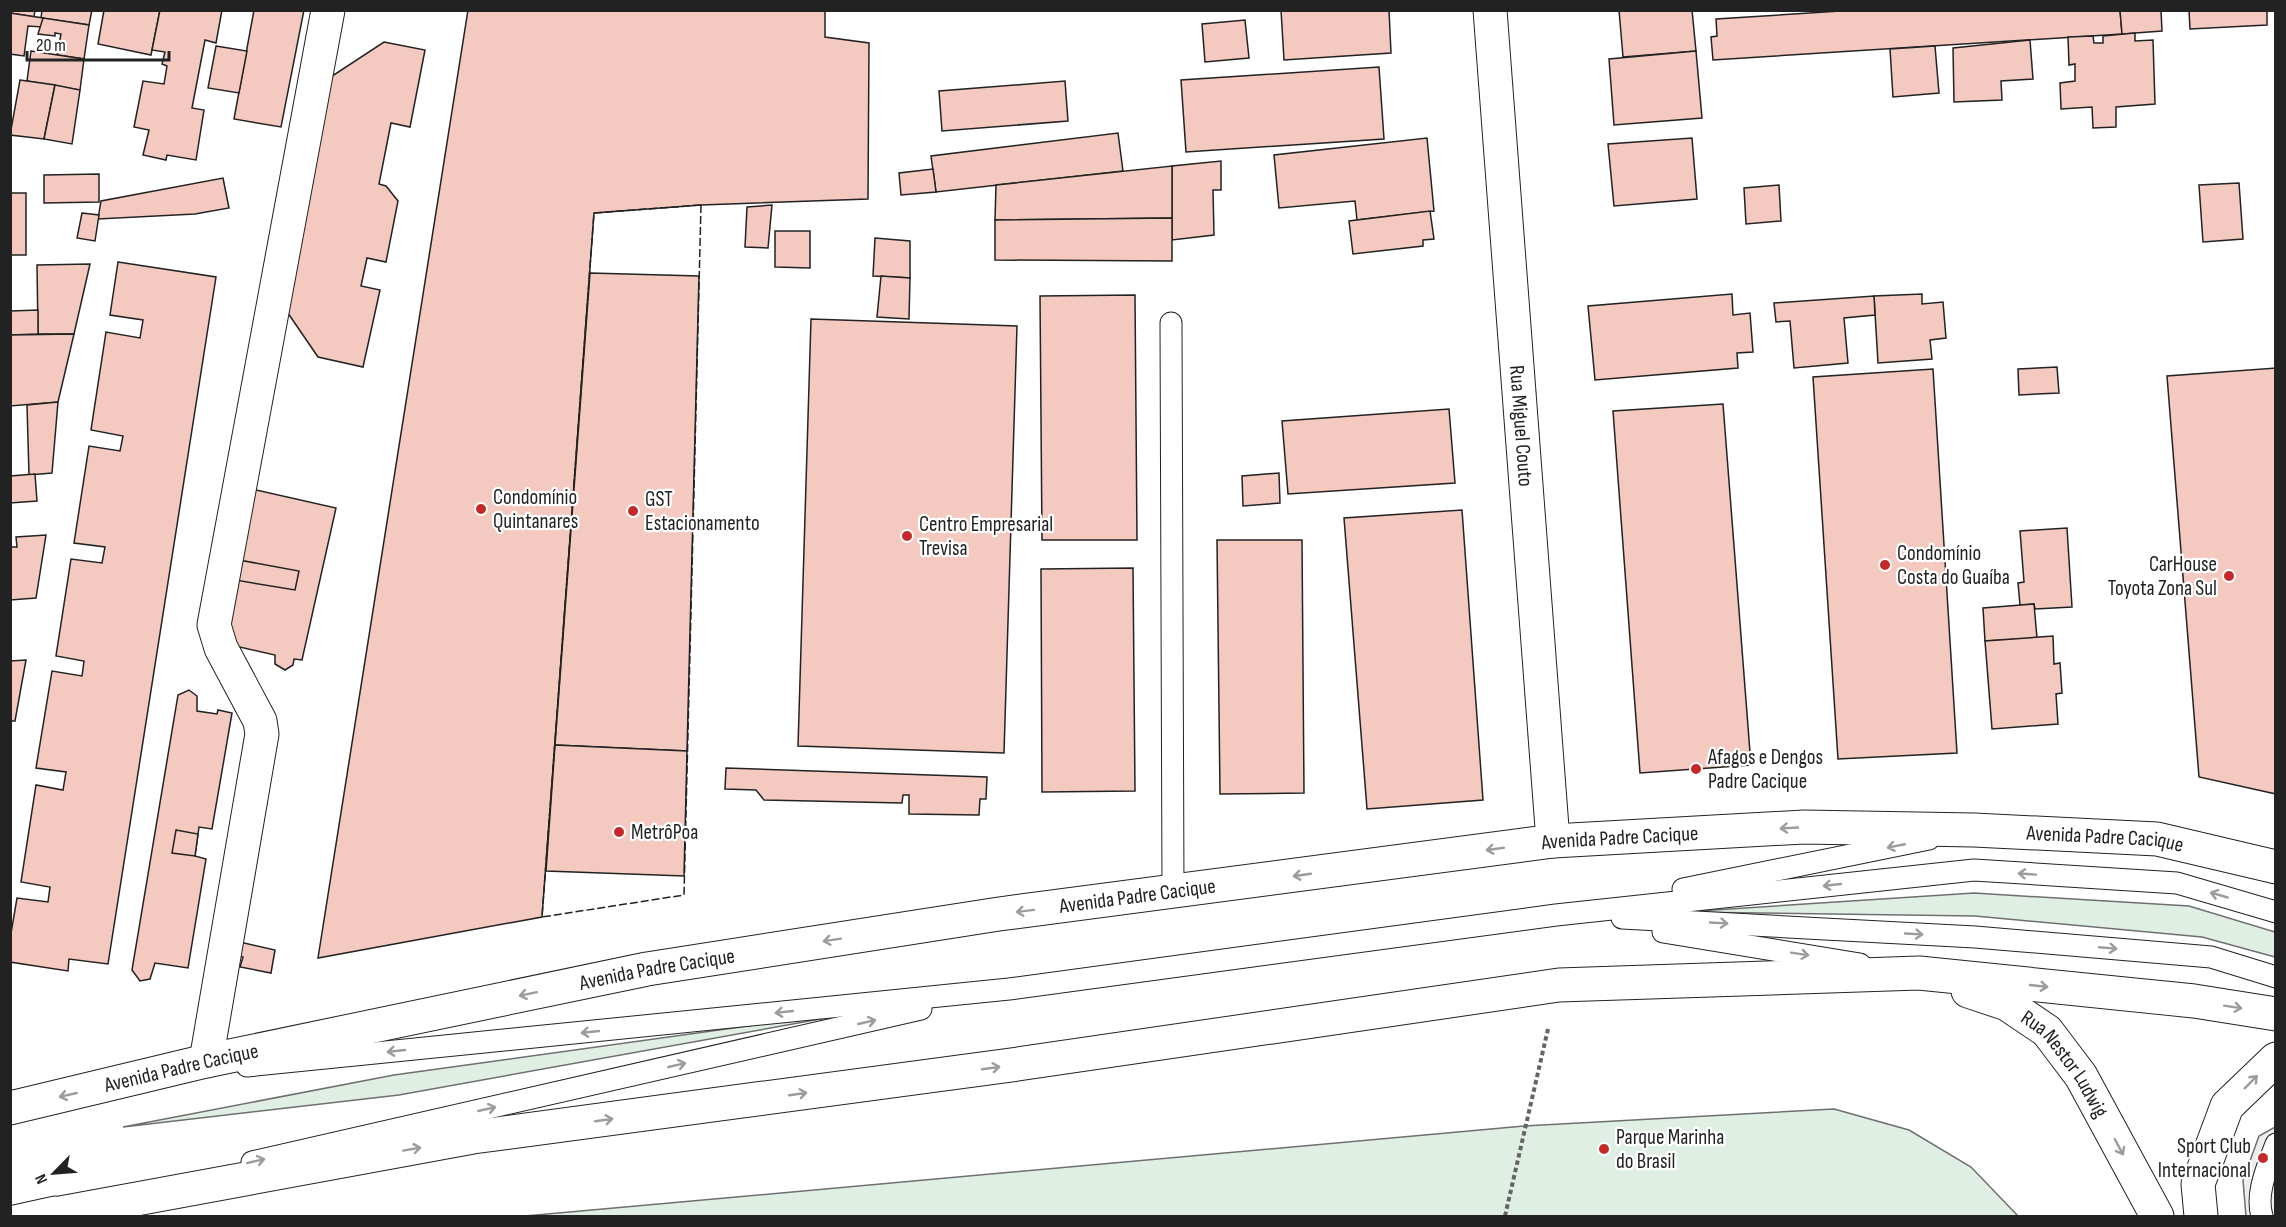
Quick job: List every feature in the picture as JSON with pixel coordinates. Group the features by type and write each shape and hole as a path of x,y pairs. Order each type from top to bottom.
{"main road":[{"path":"206,1061 262,734 260,722 221,648 214,625 328,10"},
{"name":"Rua Miguel Couto","path":"1490,10 1553,841"},
{"name":"Avenida Padre Cacique","path":"10,1108 206,1061 647,969 999,914 1553,841 1804,827 1974,830 2157,839 2276,867"},
{"path":"44,1216 472,1137 1018,1064 1559,985 1918,973 2194,1001 2276,1014"},
{"name":"Rua Nestor Ludwig","path":"1918,973 2007,1004 2047,1030 2081,1077 2157,1216"},
{"path":"2202,1216 2198,1184 2227,1106 2276,1059"}],"lane":[{"path":"1171,324 1173,892"},
{"path":"1556,915 1974,830"},
{"path":"145,1077 1009,989 1556,915 1974,870 2177,883 2276,912"},
{"path":"1556,915 1918,973"},
{"path":"1556,915 2011,940 2211,957 2276,977"},
{"path":"14,1216 1009,989"},
{"path":"2262,1216 2262,1186 2276,1144"}],"path":[{"path":"1505,1216 1559,985"}],"green space":[{"path":"1974,893 2189,906 2275,932 2275,957 2202,937 1975,916 1683,912"},
{"path":"893,1006 399,1095 123,1127 394,1075"},
{"name":"Parque Marinha do Brasil","path":"1834,1109 1909,1130 1971,1167 2018,1216 525,1216 1524,1126"}],"shaded area":[{"name":"Sport Club Internacional","path":"2275,1127 2275,1216 2246,1216 2243,1180 2259,1136"}],"building":[{"path":"10,10 35,10 34,17 10,13"},
{"path":"42,10 92,10 89,25 41,18"},
{"path":"104,10 160,10 151,55 98,44"},
{"path":"160,10 222,10 216,43 205,40 192,108 204,110 196,160 167,155 166,160 143,155 149,130 134,127 143,81 164,84 167,66 162,64 165,52 152,50"},
{"path":"254,10 304,10 281,127 234,119"},
{"name":"Condomínio Quintanares","path":"468,10 825,10 825,37 869,43 868,199 701,205 594,213 542,917 318,958"},
{"path":"1281,10 1389,10 1391,53 1284,60"},
{"path":"1619,10 1692,10 1696,51 1623,57"},
{"path":"1856,10 2120,10 2122,34 1713,60 1711,37 1717,36 1716,19"},
{"path":"2120,10 2161,10 2162,31 2122,34"},
{"path":"2189,10 2267,10 2267,25 2190,29"},
{"path":"10,13 43,18 42,27 28,26 24,56 10,54"},
{"path":"43,18 89,25 84,59 57,55 61,34 55,33 55,36 38,34"},
{"path":"1245,20 1249,58 1205,62 1202,24"},
{"path":"2135,33 2135,41 2153,40 2155,104 2116,107 2116,127 2093,128 2092,107 2061,109 2060,83 2075,81 2075,64 2069,65 2068,37 2093,36 2094,43 2103,43 2103,36"},
{"path":"2030,40 2033,79 2001,81 2002,100 1954,102 1953,48"},
{"path":"384,42 425,50 410,127 391,123 379,184 386,186 398,201 386,262 367,258 361,286 380,290 363,367 318,357 279,300 323,82"},
{"path":"216,46 247,51 239,93 208,88"},
{"path":"1935,46 1939,93 1893,97 1890,49"},
{"path":"31,51 84,59 80,90 27,81"},
{"path":"1696,51 1702,118 1614,125 1609,59"},
{"path":"1379,67 1384,139 1186,152 1181,80"},
{"path":"20,80 55,85 44,139 10,135"},
{"path":"1065,81 1068,121 942,131 939,91"},
{"path":"55,85 80,90 72,144 44,139"},
{"path":"1118,133 1123,171 936,192 931,156"},
{"path":"1427,138 1434,211 1357,220 1355,201 1279,208 1274,155"},
{"path":"1692,138 1697,199 1614,206 1608,144"},
{"path":"1221,161 1221,190 1213,190 1214,235 1172,240 1172,166"},
{"path":"1172,166 1172,218 995,220 996,185"},
{"path":"933,169 936,192 901,195 899,173"},
{"path":"99,174 99,202 44,203 44,175"},
{"path":"223,178 229,208 195,214 98,219 101,201"},
{"path":"2239,183 2243,239 2203,242 2199,185"},
{"path":"1779,185 1781,221 1746,224 1744,188"},
{"path":"10,193 26,193 26,255 10,255"},
{"path":"772,205 768,248 745,247 747,207"},
{"path":"1430,211 1434,239 1423,240 1423,246 1353,254 1349,221"},
{"path":"82,213 99,215 95,241 77,238"},
{"path":"1172,218 1172,261 995,260 995,220"},
{"path":"775,231 810,231 810,268 775,267"},
{"path":"875,238 910,241 910,278 873,276"},
{"path":"118,262 216,277 108,964 69,959 68,971 10,962 10,939 17,898 48,902 50,887 21,882 36,785 63,790 66,772 36,768 52,671 82,676 84,661 56,656 71,559 102,563 105,547 74,543 89,446 120,451 123,436 91,430 106,332 140,338 143,320 110,315"},
{"path":"90,264 74,334 38,334 37,265"},
{"name":"GST Estacionamento","path":"590,273 699,276 687,751 555,745"},
{"path":"881,276 910,278 909,319 877,317"},
{"path":"1732,294 1733,315 1750,313 1753,352 1737,353 1738,368 1595,380 1588,306"},
{"path":"1922,294 1922,304 1943,302 1946,338 1930,340 1932,359 1878,363 1874,296"},
{"path":"1135,295 1137,540 1042,540 1040,296"},
{"path":"1874,296 1875,315 1844,318 1848,363 1794,368 1790,321 1776,322 1774,303"},
{"path":"38,310 38,334 10,335 10,311"},
{"name":"Centro Empresarial Trevisa","path":"811,319 1017,326 1004,753 798,746"},
{"path":"74,334 58,402 10,406 10,335"},
{"path":"2057,367 2059,393 2019,395 2018,369"},
{"name":"CarHouse Toyota Zona Sul","path":"2276,368 2276,794 2199,777 2167,376"},
{"name":"Condomínio Costa do Guaíba","path":"1933,369 1957,753 1838,759 1813,377"},
{"path":"58,402 52,473 29,475 27,405"},
{"path":"1723,404 1751,765 1640,773 1613,411"},
{"path":"1449,409 1455,483 1288,494 1282,421"},
{"path":"1279,473 1280,503 1243,506 1242,476"},
{"path":"35,474 37,501 10,503 10,476"},
{"path":"243,487 336,508 302,660 294,659 293,665 285,670 275,664 275,655 222,643"},
{"path":"1462,510 1483,800 1367,809 1344,518"},
{"path":"2067,528 2072,607 2035,609 2034,604 2020,605 2018,583 2024,582 2020,531"},
{"path":"46,535 36,598 10,600 10,547 17,547 16,537"},
{"path":"1217,540 1302,540 1304,793 1220,794"},
{"path":"239,560 299,571 295,590 235,580"},
{"path":"1133,568 1135,791 1042,792 1041,569"},
{"path":"2034,604 2037,638 1985,641 1983,608"},
{"path":"2053,636 2054,664 2060,663 2062,693 2056,694 2058,724 1992,729 1985,641"},
{"path":"26,660 15,721 10,721 10,661"},
{"path":"189,690 197,696 197,711 217,714 218,710 232,713 212,829 199,827 195,856 206,859 188,968 155,963 150,979 140,981 132,970 178,695"},
{"path":"555,745 687,751 684,876 546,871"},
{"path":"726,768 987,777 986,799 980,799 979,815 909,814 909,795 903,795 902,803 764,800 756,790 725,789"},
{"path":"176,830 198,834 195,856 172,853"},
{"path":"231,940 275,950 271,973 240,967 243,957 228,954"}],"fence":[{"path":"701,205 684,895 542,917 594,213 701,205"}],"place":[{"name":"Condomínio Quintanares","path":"481,509"},
{"name":"GST Estacionamento","path":"633,511"},
{"name":"Centro Empresarial Trevisa","path":"907,536"},
{"name":"Condomínio Costa do Guaíba","path":"1885,565"},
{"name":"CarHouse Toyota Zona Sul","path":"2229,576"},
{"name":"Afagos e Dengos Padre Cacique","path":"1696,769"},
{"name":"MetrôPoa","path":"619,832"},
{"name":"Parque Marinha do Brasil","path":"1604,1149"},
{"name":"Sport Club Internacional","path":"2263,1158"}]}
